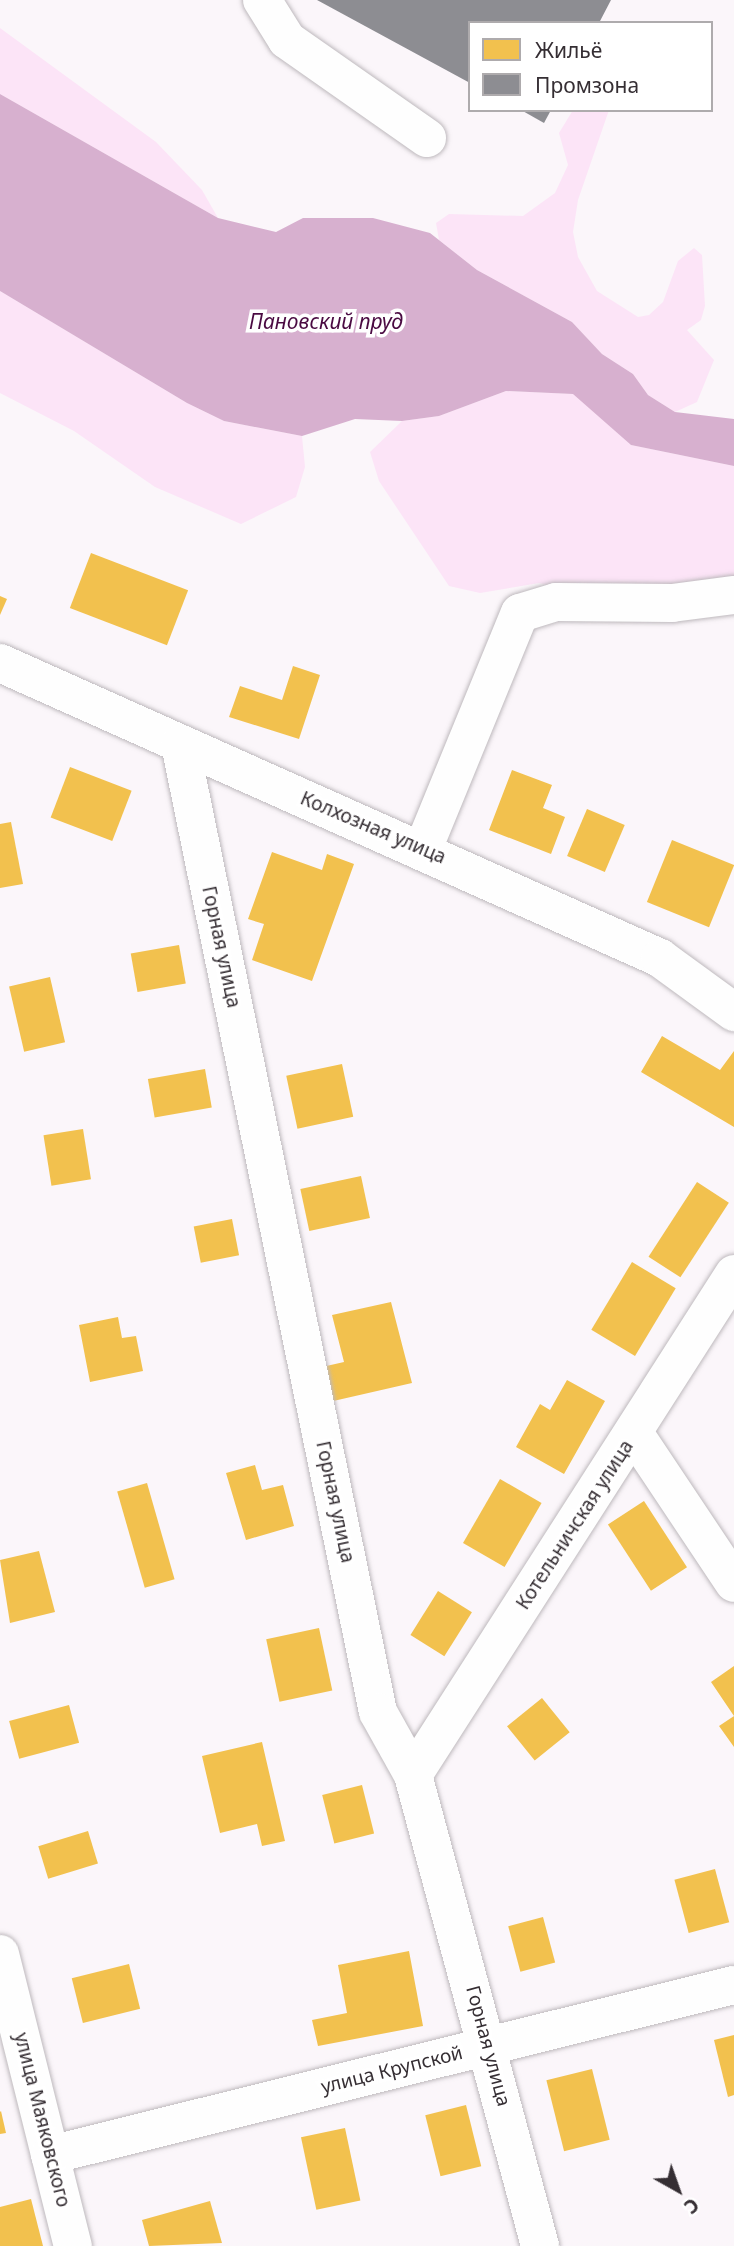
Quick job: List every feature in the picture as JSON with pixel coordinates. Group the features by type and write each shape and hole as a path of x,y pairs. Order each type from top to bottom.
{"street":[{"path":"261,0 287,40 428,138"},
{"path":"423,849 520,613 556,602 673,604 734,594"},
{"name":"Колхозная улица","path":"0,663 423,849 660,958 734,1012"},
{"name":"Горная улица","path":"180,744 378,1712 414,1775 489,2045 540,2246"},
{"name":"Котельничская улица","path":"414,1775 734,1274"},
{"path":"634,1433 734,1583"},
{"name":"улица Маяковского","path":"0,1954 73,2246"},
{"name":"улица Крупской","path":"50,2155 734,1985"}],"shaded area":[{"path":"0,28 156,142 202,190 218,218 0,94"},
{"path":"572,112 608,112 578,200 573,232 578,257 597,291 638,317 649,315 663,302 678,261 694,248 702,255 705,306 701,320 687,330 714,360 697,402 675,412 648,395 633,374 602,354 572,322 477,270 439,240 436,223 449,214 523,216 555,193 568,165 559,133"},
{"path":"0,291 187,403 224,421 302,436 305,467 296,497 241,524 155,487 74,431 0,393"},
{"path":"506,391 574,394 631,445 734,466 734,583 596,598 539,583 480,593 449,586 379,481 370,452 402,421 439,416"}],"water":[{"name":"Пановский пруд","path":"0,94 218,218 276,232 303,218 373,218 430,233 477,270 572,322 602,354 633,374 648,395 675,412 734,419 734,466 631,445 573,394 506,391 439,416 402,421 355,419 302,436 224,421 187,403 0,291"}],"building: Жильё":[{"path":"91,553 188,590 167,645 70,608"},
{"path":"0,596 7,599 0,615"},
{"path":"293,666 320,675 299,739 229,717 240,686 282,700"},
{"path":"70,767 132,791 112,841 51,817"},
{"path":"512,770 552,785 543,808 565,817 551,854 489,830"},
{"path":"587,809 625,825 605,872 567,856"},
{"path":"11,822 23,884 0,888 0,824"},
{"path":"672,840 734,865 709,927 647,902"},
{"path":"272,852 322,870 327,854 354,864 312,981 252,960 264,924 248,919"},
{"path":"179,945 186,983 138,992 131,954"},
{"path":"50,977 65,1042 24,1052 9,986"},
{"path":"662,1036 720,1070 734,1051 734,1127 641,1072"},
{"path":"342,1064 353,1117 297,1129 286,1076"},
{"path":"205,1069 212,1107 155,1117 148,1079"},
{"path":"83,1129 91,1179 51,1186 43,1135"},
{"path":"361,1176 370,1218 309,1231 300,1189"},
{"path":"697,1182 729,1203 680,1277 649,1257"},
{"path":"232,1219 239,1255 201,1263 194,1226"},
{"path":"632,1262 676,1288 635,1356 591,1330"},
{"path":"391,1302 412,1383 329,1402 322,1367 344,1362 332,1315"},
{"path":"118,1317 122,1338 136,1336 143,1371 90,1382 79,1325"},
{"path":"567,1380 605,1401 564,1474 516,1447 540,1404 550,1410"},
{"path":"255,1465 262,1490 283,1485 294,1526 246,1540 226,1473"},
{"path":"500,1479 542,1503 505,1567 463,1543"},
{"path":"147,1483 175,1579 145,1588 117,1492"},
{"path":"644,1501 687,1567 651,1591 608,1524"},
{"path":"39,1551 55,1612 10,1623 0,1560"},
{"path":"438,1591 472,1612 444,1656 410,1635"},
{"path":"319,1628 332,1691 279,1702 266,1639"},
{"path":"734,1666 734,1716 711,1682"},
{"path":"542,1698 570,1732 535,1761 507,1726"},
{"path":"69,1705 79,1743 19,1759 9,1721"},
{"path":"734,1716 734,1747 719,1726"},
{"path":"262,1742 285,1841 262,1846 257,1824 220,1833 202,1756"},
{"path":"362,1785 374,1834 334,1843 322,1795"},
{"path":"88,1831 98,1864 48,1879 38,1846"},
{"path":"715,1869 729,1922 689,1933 674,1880"},
{"path":"543,1917 555,1962 520,1972 508,1926"},
{"path":"409,1951 423,2026 318,2046 312,2020 347,2013 338,1965"},
{"path":"129,1964 140,2009 83,2023 72,1978"},
{"path":"734,2035 734,2095 728,2097 714,2040"},
{"path":"592,2069 610,2140 564,2151 546,2080"},
{"path":"466,2105 481,2166 440,2176 425,2115"},
{"path":"0,2112 6,2133 0,2134"},
{"path":"345,2128 360,2200 316,2210 301,2137"},
{"path":"31,2199 43,2246 0,2246 0,2207"},
{"path":"210,2201 222,2243 149,2246 142,2220"}],"building: Промзона":[{"path":"317,0 611,0 600,21 468,21 468,82"},
{"path":"525,112 550,112 544,123"}]}
